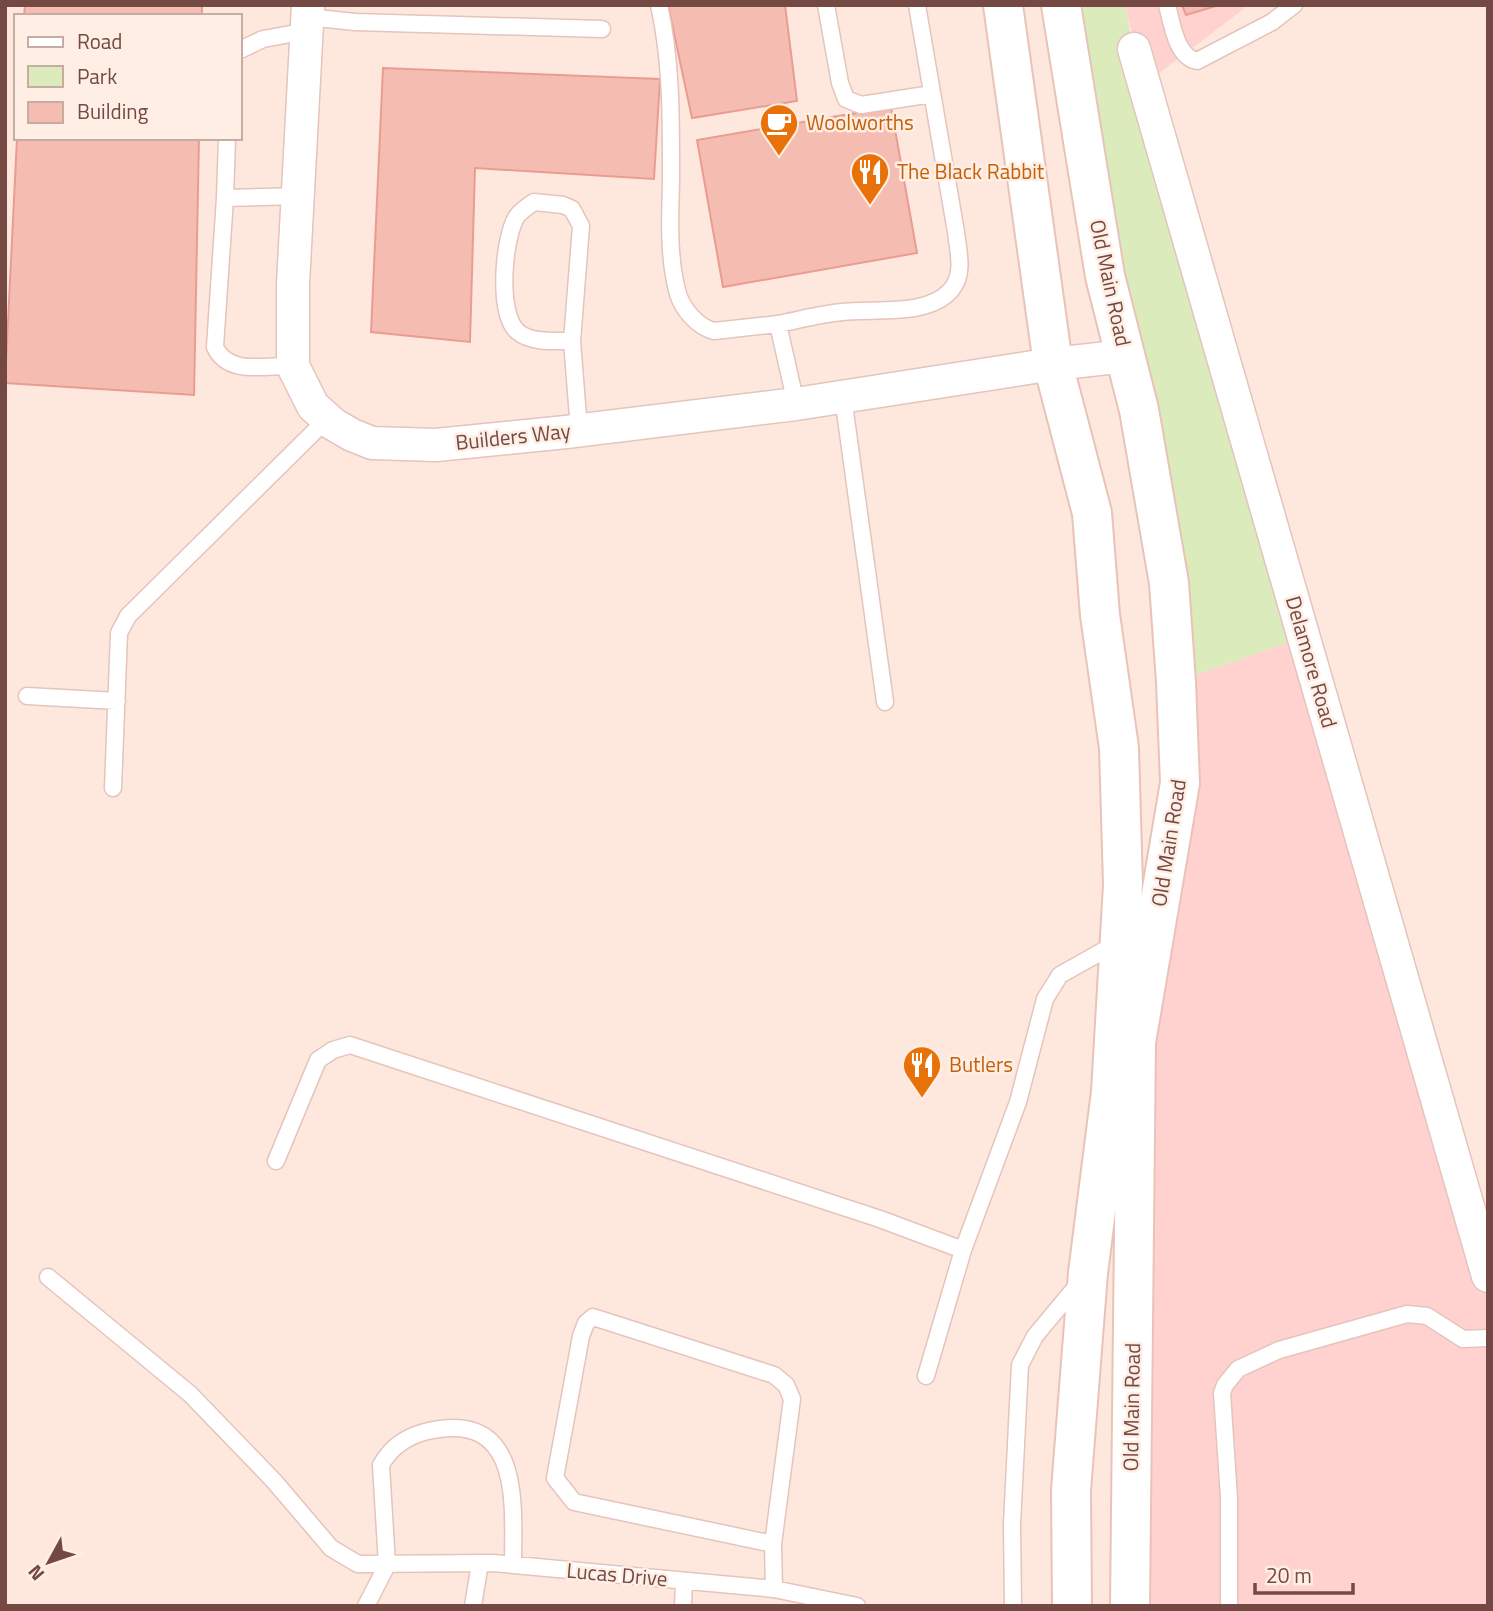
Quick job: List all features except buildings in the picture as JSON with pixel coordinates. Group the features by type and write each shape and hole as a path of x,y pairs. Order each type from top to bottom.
{"main road":[{"name":"Old Main Road","path":"1003,5 1053,364 1091,513 1100,615 1119,748 1123,885 1111,1091 1088,1273 1071,1490 1072,1606"},
{"name":"Old Main Road","path":"1061,5 1105,276 1139,410 1169,583 1180,783 1136,1042 1130,1606"}],"street":[{"name":"Builders Way","path":"307,18 293,366 313,406 352,435 372,443 436,445 796,404 1053,364 1126,356"},
{"name":"Delamore Road","path":"1134,49 1488,1276"}],"lane":[{"path":"659,5 668,44 670,237 678,296 689,313 706,329 714,331 778,324 841,312 921,306 941,299 951,290 960,265 917,5"},
{"path":"826,5 840,83 846,99 861,105 932,94"},
{"path":"1167,5 1181,48 1186,57 1197,61 1272,22 1294,5"},
{"path":"242,49 307,18 341,13 603,29"},
{"path":"227,140 215,347 226,362 240,367 293,366"},
{"path":"225,198 299,196"},
{"path":"572,341 527,337 511,324 505,309 510,235 517,217 534,202 549,202 572,209 581,226 572,341 579,430"},
{"path":"778,324 796,404"},
{"path":"843,397 884,702"},
{"path":"113,789 119,633 128,616 327,419"},
{"path":"27,696 117,701"},
{"path":"926,1376 963,1250 1018,1102 1045,999 1060,975 1119,941"},
{"path":"276,1161 318,1060 333,1049 350,1045 880,1219 963,1250"},
{"path":"1013,1606 1012,1524 1020,1365 1052,1312 1088,1273"},
{"name":"Lucas Drive","path":"48,1277 190,1394 275,1481 331,1548 358,1564 513,1565 774,1589 857,1606"},
{"path":"1229,1606 1229,1498 1222,1393 1238,1369 1279,1350 1406,1314 1427,1316 1463,1339 1488,1338"},
{"path":"773,1544 574,1502 562,1491 555,1478 581,1336 586,1323 593,1317 774,1375 786,1385 792,1399 773,1544 774,1589"},
{"path":"366,1606 381,1565 381,1465 390,1451 404,1440 424,1432 446,1429 478,1433 498,1447 513,1493 513,1565"},
{"path":"473,1606 481,1563"},
{"path":"684,1581 684,1606"}],"shaded area":[{"path":"1125,5 1249,5 1145,84"},
{"path":"1304,637 1488,1276 1488,1606 1130,1606 1136,1042 1176,682"}],"green space":[{"path":"1061,5 1125,5 1134,49 1304,637 1176,682"}],"place":[{"name":"Woolworths","path":"779,157"},
{"name":"The Black Rabbit","path":"870,206"},
{"name":"Butlers","path":"922,1099"}]}
